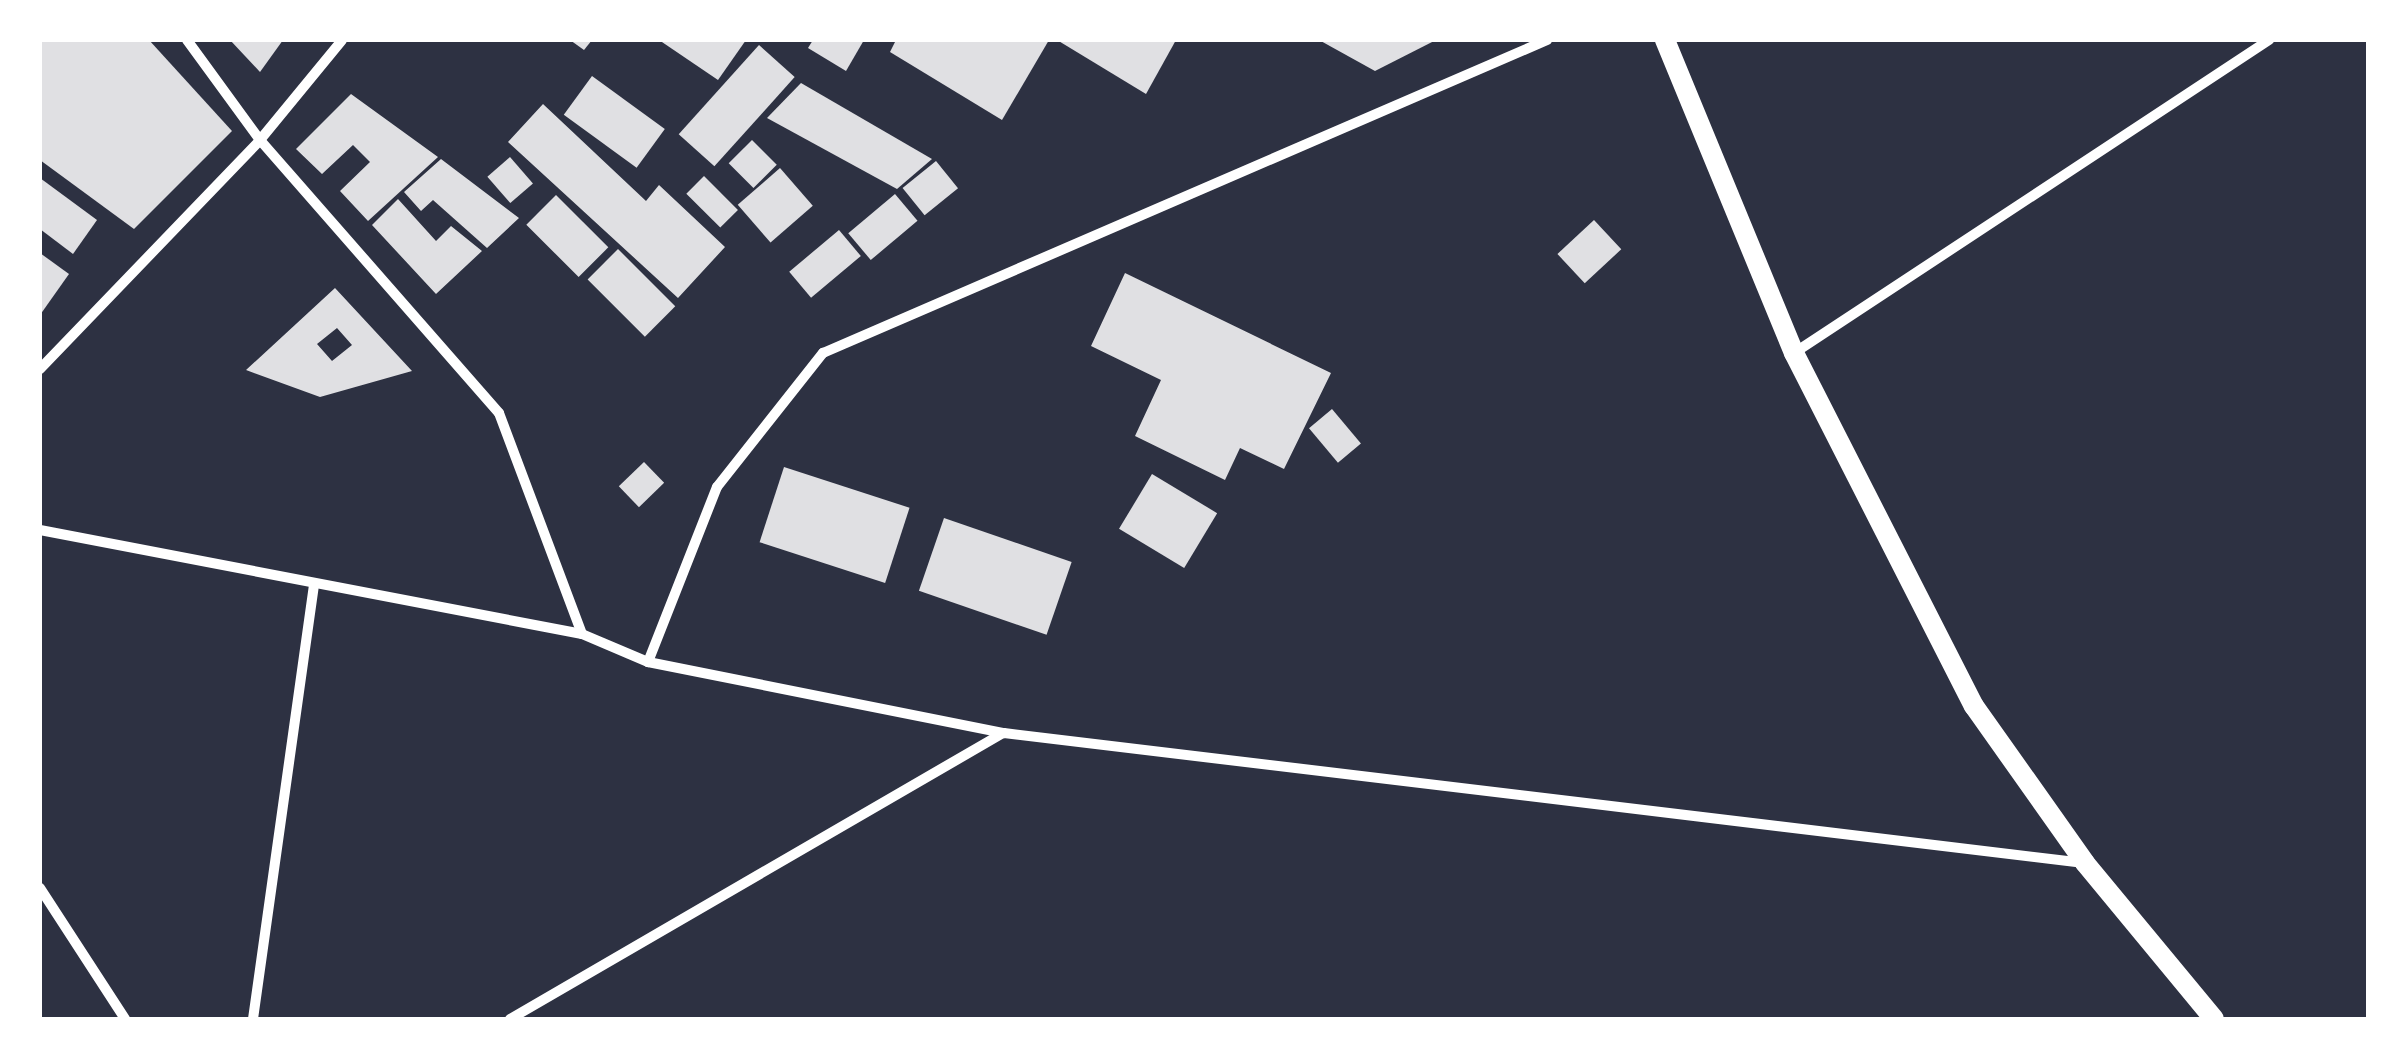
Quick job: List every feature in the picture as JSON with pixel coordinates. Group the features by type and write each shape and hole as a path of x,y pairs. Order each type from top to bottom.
{"main road":[{"path":"1664,40 1794,353 1974,706 2085,864 2214,1019"}],"street":[{"path":"186,40 260,140 499,413 582,634"},
{"path":"40,369 260,140 342,40"},
{"path":"648,662 717,487 823,353 1547,40"},
{"path":"1794,353 2270,40"},
{"path":"40,530 582,634 648,662 1004,732 2085,864"},
{"path":"253,1019 314,585"},
{"path":"510,1019 1004,732"},
{"path":"40,888 125,1019"}],"building":[{"path":"40,40 149,40 232,131 134,229 40,160"},
{"path":"230,40 283,40 260,72"},
{"path":"570,40 592,40 584,50"},
{"path":"659,40 746,40 718,80"},
{"path":"813,40 864,40 846,71 808,48"},
{"path":"896,40 1049,40 1002,120 890,52"},
{"path":"1057,40 1176,40 1146,94"},
{"path":"1319,40 1436,40 1375,71"},
{"path":"759,45 795,77 714,166 679,134"},
{"path":"592,76 665,129 637,168 564,115"},
{"path":"801,83 932,159 897,189 767,118"},
{"path":"351,94 438,157 368,221 340,191 370,162 353,145 322,174 296,149"},
{"path":"543,104 646,201 659,185 725,247 678,298 508,142"},
{"path":"752,140 777,165 753,188 729,163"},
{"path":"510,157 533,183 510,203 487,177"},
{"path":"441,159 519,218 487,248 433,200 421,211 404,192"},
{"path":"936,161 958,188 925,215 903,188"},
{"path":"780,168 813,206 771,242 738,205"},
{"path":"704,176 738,210 720,228 686,194"},
{"path":"40,178 97,220 73,254 40,229"},
{"path":"895,194 917,221 871,260 848,233"},
{"path":"556,195 608,247 579,277 526,225"},
{"path":"398,199 436,241 451,226 482,251 436,294 372,225"},
{"path":"1594,220 1621,249 1585,283 1557,254"},
{"path":"839,230 861,256 811,298 789,272"},
{"path":"618,249 675,306 645,337 588,279"},
{"path":"40,253 69,274 40,315"},
{"path":"1125,273 1331,373 1284,469 1240,448 1225,480 1135,436 1161,380 1091,346"},
{"path":"335,288 412,371 320,397 246,370","holes":["337,328 352,345 332,361 317,344"]},
{"path":"1332,409 1361,443 1338,463 1309,428"},
{"path":"644,462 664,483 639,507 619,486"},
{"path":"784,467 910,508 885,583 760,542"},
{"path":"1152,474 1217,513 1184,568 1119,529"},
{"path":"944,518 1072,562 1047,635 919,591"}]}
